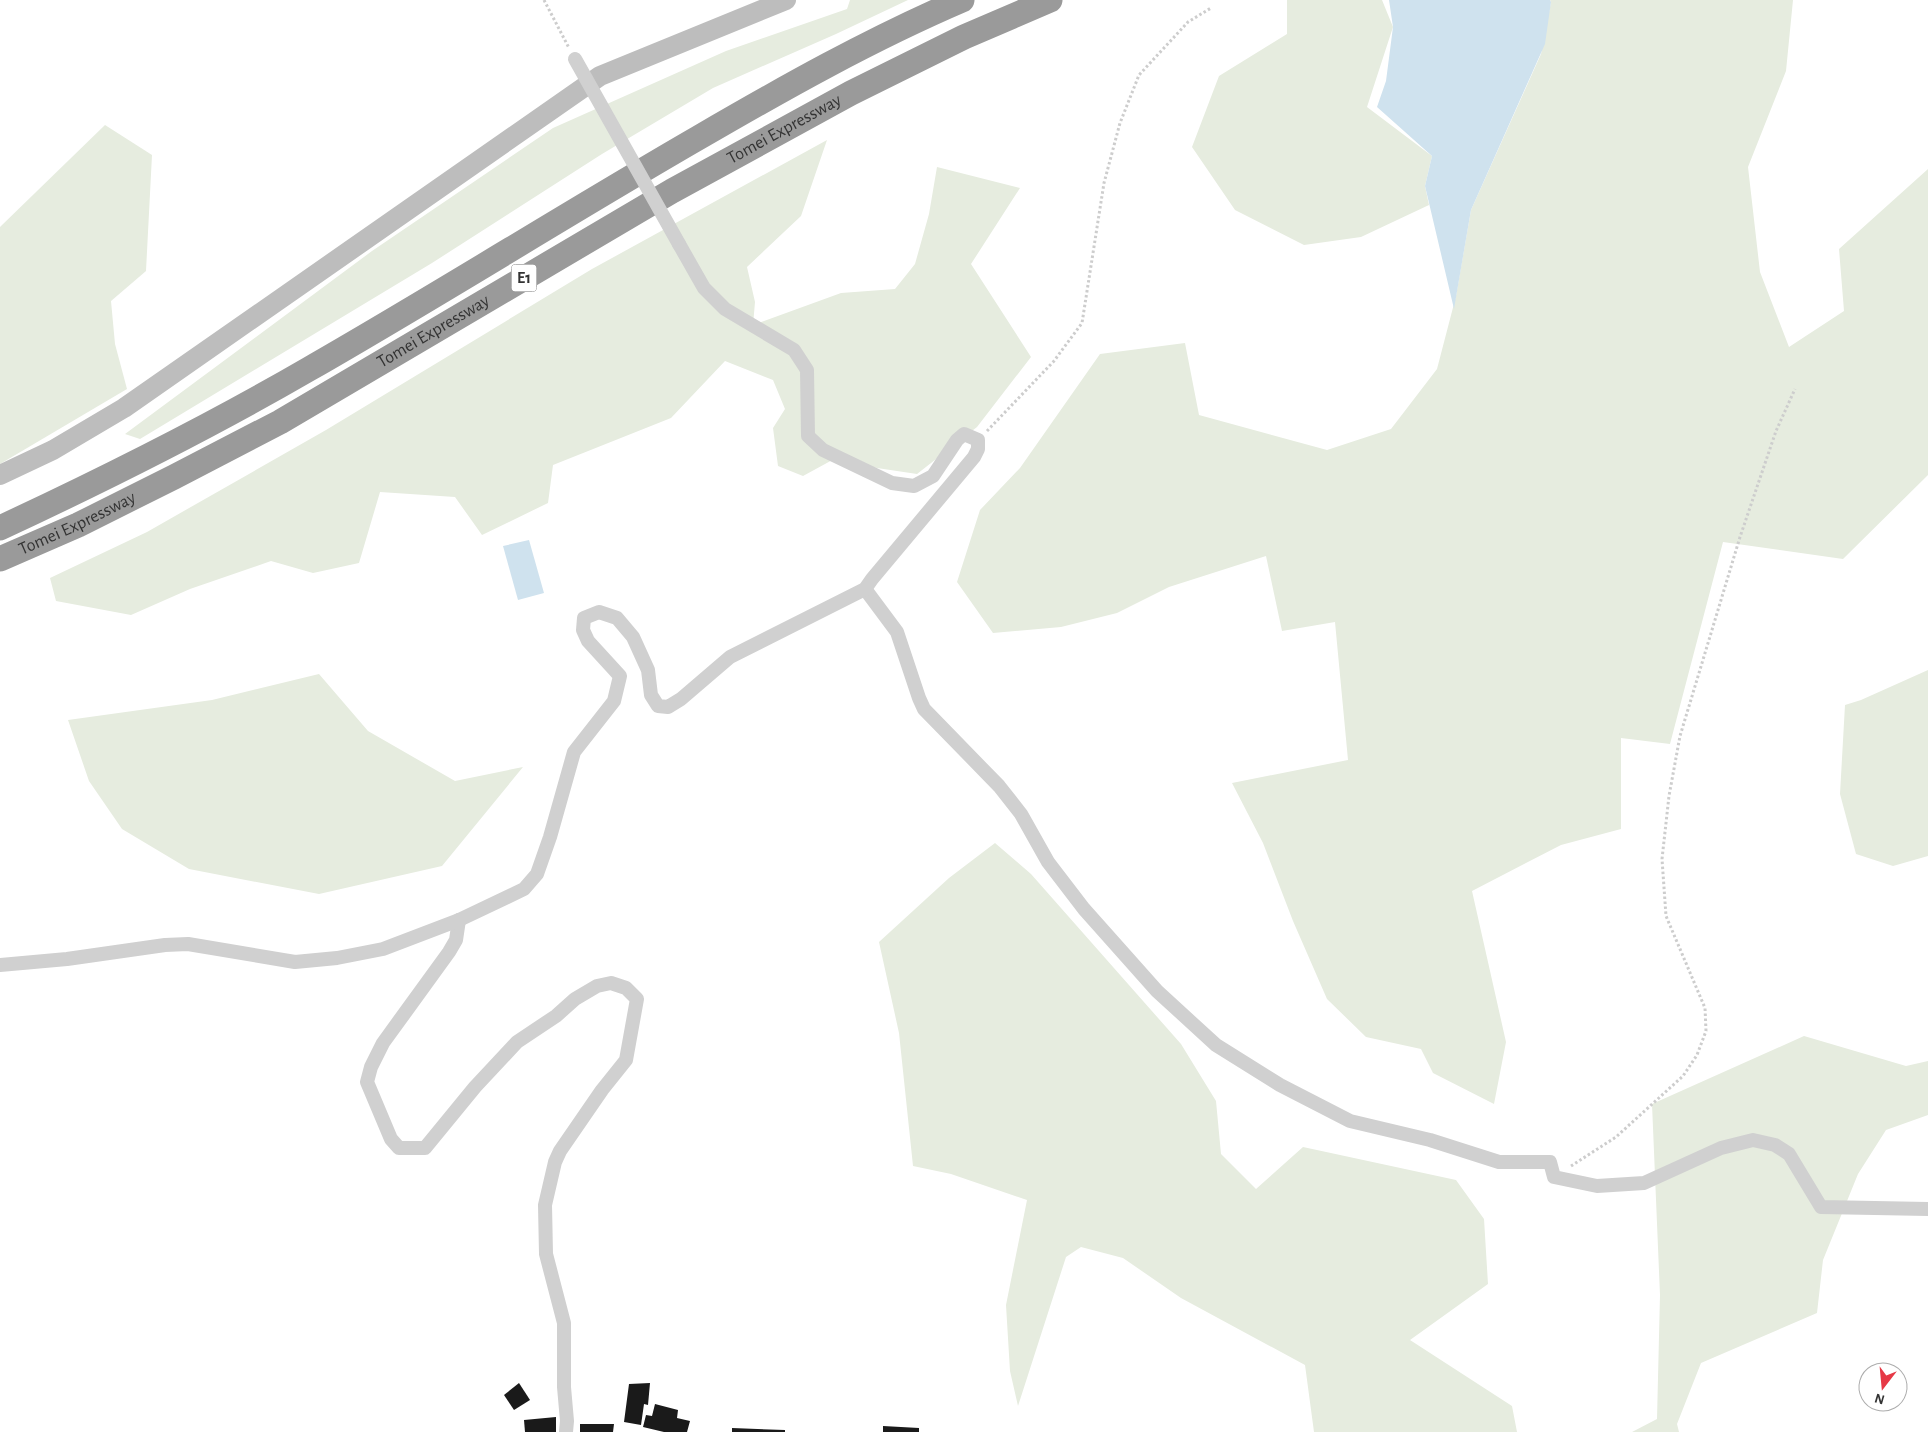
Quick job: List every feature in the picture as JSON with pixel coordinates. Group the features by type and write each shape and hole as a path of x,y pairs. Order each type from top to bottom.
{"highway":[{"name":"Tomei Expressway","path":"0,528 92,485 203,428 309,370 622,182 745,111 845,57 962,0"},
{"name":"Tomei Expressway","path":"0,560 78,525 280,422 672,191 851,93 964,37 1050,0"}],"street":[{"path":"0,475 53,450 124,408 600,76 786,0"},
{"path":"0,965 67,959 165,944 188,944 294,962 337,958 383,949 459,920 524,889 536,874 550,837 574,752 614,701 620,676 588,641 583,630 584,618 599,612 617,618 633,637 648,670 651,695 658,706 668,706 681,698 730,657 866,589 872,579 974,457 978,449 978,440 964,434 957,440 934,476 914,486 892,483 823,450 808,436 807,370 794,350 725,309 704,288 575,59"},
{"path":"866,589 897,632 918,698 924,709 999,786 1021,814 1048,862 1084,909 1157,990 1216,1045 1280,1084 1350,1122 1430,1140 1499,1162 1550,1162 1554,1177 1597,1186 1644,1182 1721,1148 1753,1140 1775,1145 1789,1154 1821,1207 1928,1209"},
{"path":"459,920 456,940 449,952 383,1043 371,1066 367,1082 391,1139 399,1148 425,1148 475,1087 517,1042 556,1016 575,999 597,986 611,983 626,988 636,998 626,1060 602,1090 560,1151 555,1162 545,1205 546,1254 564,1322 566,1432"}],"path":[{"path":"544,0 575,59"},
{"path":"978,440 1054,361 1082,323 1104,183 1120,123 1139,75 1188,22 1211,8"},
{"path":"1554,1177 1616,1137 1683,1076 1697,1055 1706,1031 1705,1008 1666,916 1662,859 1669,796 1680,736 1740,536 1776,431 1795,389"}],"shaded area":[{"path":"850,0 908,0 713,88 602,154 432,263 140,439 125,434 372,251 553,128 726,51 847,9"},
{"path":"1287,0 1382,0 1393,27 1367,107 1432,156 1425,186 1429,205 1361,237 1304,245 1235,210 1192,147 1219,76 1287,34"},
{"path":"1550,0 1793,0 1786,71 1748,167 1760,272 1789,347 1844,311 1839,249 1928,169 1928,475 1843,559 1723,542 1670,744 1621,738 1621,829 1561,845 1472,891 1506,1042 1494,1104 1433,1073 1421,1049 1366,1037 1327,999 1293,921 1263,843 1232,783 1348,760 1335,622 1282,631 1266,556 1169,587 1117,613 1061,627 993,633 957,582 980,510 1020,468 1100,354 1185,343 1199,415 1327,450 1391,429 1437,369 1456,296 1471,210 1541,54"},
{"path":"105,125 152,155 146,271 111,301 115,344 127,389 0,464 0,227"},
{"path":"827,140 801,216 747,267 755,302 753,325 841,293 895,289 915,264 929,214 937,167 1020,188 971,264 1031,357 977,427 917,474 877,468 836,458 803,476 778,466 773,428 785,409 773,380 725,361 671,418 553,465 548,503 482,535 455,497 380,492 359,563 313,573 271,561 190,589 131,615 56,601 50,578 147,532 326,430 592,269"},
{"path":"1928,670 1928,856 1893,866 1856,854 1840,794 1845,705 1861,700"},
{"path":"319,674 368,731 455,781 523,767 442,866 319,894 189,869 122,829 89,781 68,720 212,700"},
{"path":"995,843 1031,874 1181,1044 1216,1101 1221,1154 1256,1189 1303,1147 1456,1180 1484,1219 1488,1284 1410,1340 1512,1406 1517,1432 1314,1432 1305,1365 1181,1298 1123,1258 1081,1247 1066,1257 1018,1406 1010,1371 1006,1305 1027,1200 951,1174 913,1166 899,1033 879,942 949,878"},
{"path":"1804,1036 1906,1066 1928,1061 1928,1115 1886,1130 1858,1174 1823,1260 1817,1313 1701,1363 1677,1424 1679,1432 1632,1432 1657,1419 1660,1295 1652,1104"}],"water":[{"path":"1389,0 1550,0 1551,2 1545,44 1471,210 1454,309 1425,186 1432,156 1377,107 1386,81 1393,27"},
{"path":"529,540 544,593 518,600 503,546"}],"building":[{"path":"519,1383 530,1400 514,1410 504,1395"},
{"path":"650,1383 648,1405 644,1404 641,1425 624,1422 629,1384"},
{"path":"655,1404 678,1410 677,1418 690,1421 687,1432 664,1432 643,1427 646,1415 652,1416"},
{"path":"556,1417 556,1432 525,1432 524,1420"},
{"path":"580,1424 614,1424 613,1432 580,1432"},
{"path":"883,1426 919,1428 919,1432 883,1432"},
{"path":"732,1428 785,1430 785,1432 732,1432"}]}
